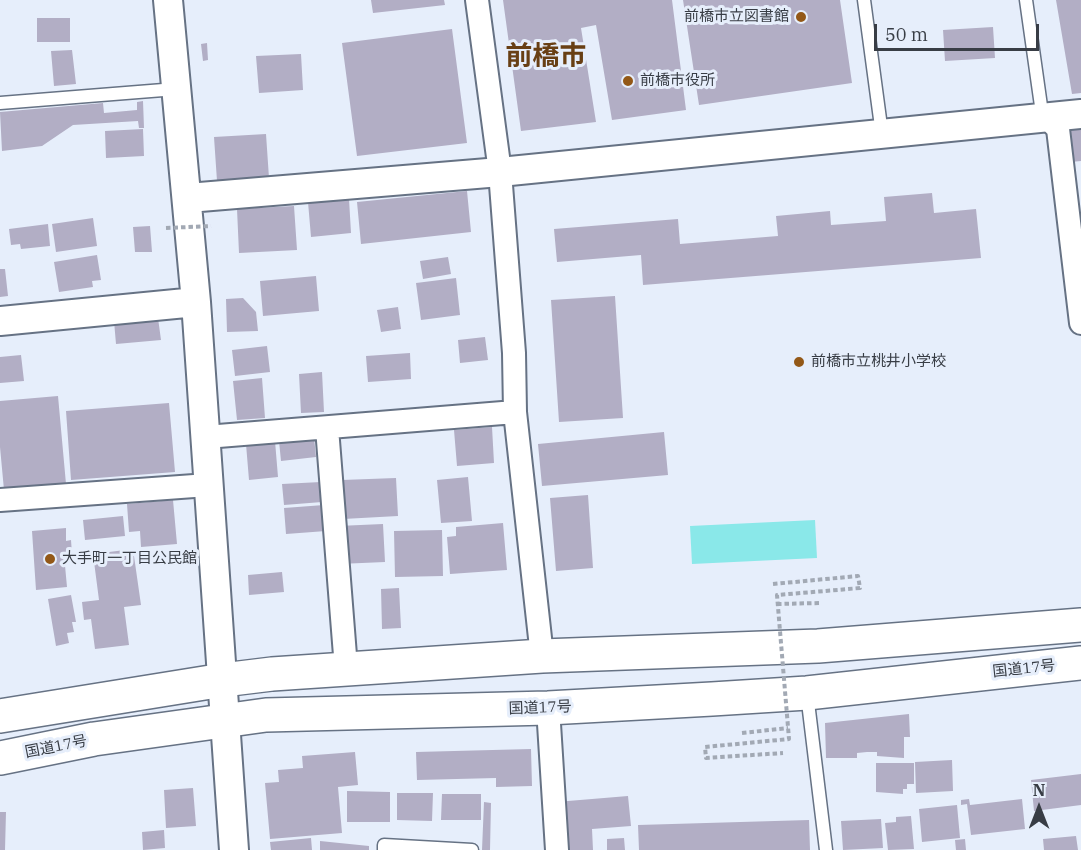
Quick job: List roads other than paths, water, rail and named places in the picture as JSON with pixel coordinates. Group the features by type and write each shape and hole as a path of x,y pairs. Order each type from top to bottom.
{"highway":[{"path":"0,716 223,680 346,668 542,656 818,645 1081,625"},
{"name":"国道17号","path":"0,758 94,739 267,715 548,708 807,693 1081,663"}],"street":[{"path":"168,0 188,198 234,850"},
{"path":"477,0 500,172 514,353 515,412 542,656"},
{"path":"188,198 500,172 1081,114"},
{"path":"1047,117 1058,129 1081,323"},
{"path":"0,321 196,302"},
{"path":"206,437 515,412"},
{"path":"327,428 346,668"},
{"path":"0,500 208,485"},
{"path":"548,708 557,850"}],"lane":[{"path":"864,0 882,134"},
{"path":"1026,0 1041,106 1047,117"},
{"path":"0,103 176,89"},
{"path":"807,693 826,850"},
{"path":"384,850 384,845 472,850"}],"place":[{"name":"前橋市立図書館","path":"801,17"},
{"name":"前橋市役所","path":"628,81"},
{"name":"前橋市立桃井小学校","path":"799,362"},
{"name":"大手町一丁目公民館","path":"50,559"}],"district":[{"name":"前橋市","path":"546,57"}]}
